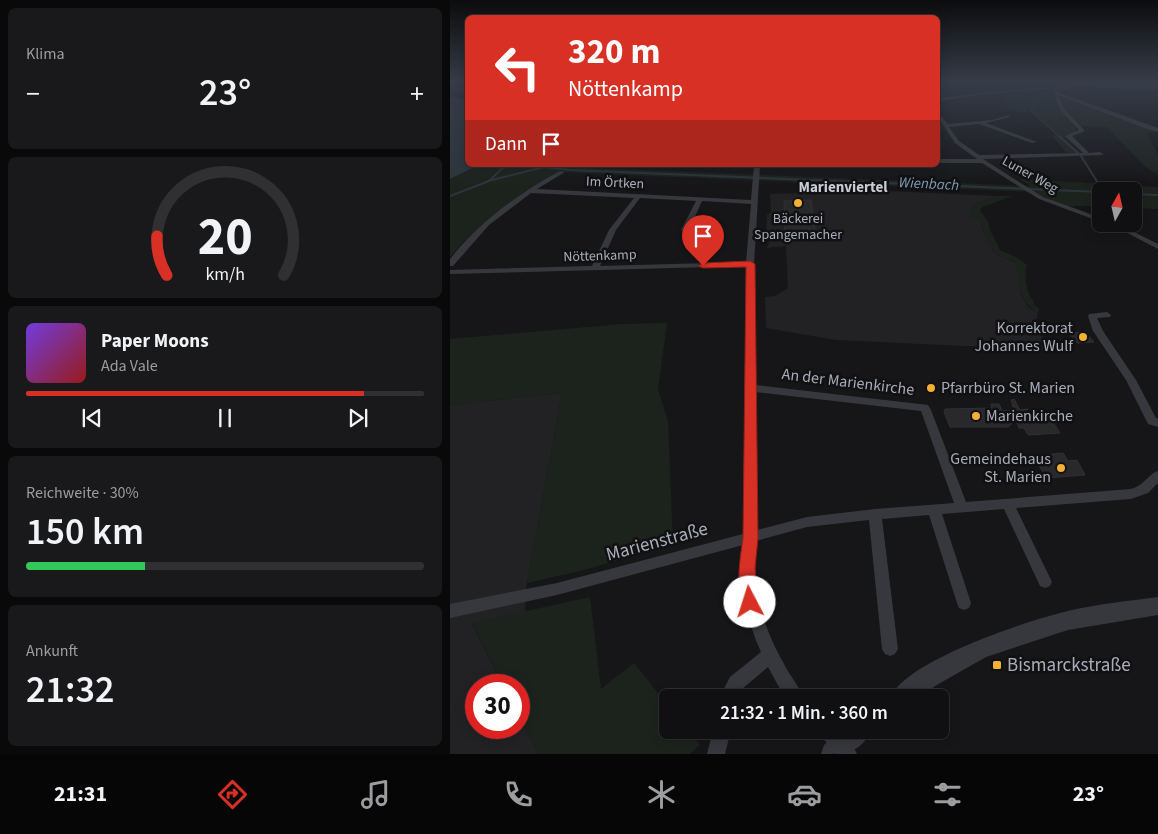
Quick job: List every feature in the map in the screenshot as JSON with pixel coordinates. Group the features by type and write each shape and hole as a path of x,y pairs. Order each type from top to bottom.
{"street":[{"path":"946,126 980,122 1006,116"},
{"path":"1068,116 1082,131 1068,136 1087,153"},
{"path":"1119,116 1158,130"},
{"name":"Luner Weg","path":"940,117 957,142 1030,192 1047,201 1092,217"},
{"path":"980,122 1034,142"},
{"name":"Luner Weg","path":"980,159 1087,153 1100,154"},
{"path":"940,161 980,159"},
{"path":"758,167 753,202 750,264 750,538 747,568 750,602 755,624 782,678 790,689"},
{"path":"450,264 466,242 507,206 562,172"},
{"name":"Im Örtken","path":"529,191 753,202"},
{"path":"594,269 613,230 639,196"},
{"path":"685,230 700,199"},
{"path":"1129,232 1158,247"},
{"name":"Nöttenkamp","path":"450,272 750,264"},
{"path":"1107,315 1092,316 1098,331 1131,380 1152,421 1158,423"},
{"name":"An der Marienkirche","path":"751,388 924,408 962,507"},
{"name":"Marienstraße","path":"450,611 557,589 750,538 795,524 875,514 1131,494 1144,490 1158,476"},
{"path":"1007,504 1045,582"},
{"path":"934,509 964,603"},
{"path":"875,514 890,649"},
{"path":"913,689 959,659 982,648 1068,620 1158,606"},
{"path":"732,689 736,682 770,655"},
{"path":"716,754 720,739"}],"shaded area":[{"path":"450,116 465,116 465,167 475,167 450,179"},
{"path":"1036,116 1066,116 1075,127 1078,134 1064,138 1081,154 1067,153 1052,136 1056,135"},
{"path":"1068,116 1119,116 1158,130 1147,134 1158,155 1158,174 1145,167 1107,127 1077,126"},
{"path":"475,167 567,167 1031,186 1019,179 1092,183 1092,206 1069,206 1092,215 1046,199 1033,192 559,172 529,190 487,220 450,257 450,179"},
{"path":"1142,186 1158,187 1158,209 1142,208"},
{"path":"800,187 997,196 974,204 970,212 981,221 983,231 993,251 1016,263 1021,294 1029,308 1038,313 1035,327 1052,350 836,340 766,328 765,297 775,296 788,288 786,246 767,248 770,240 766,233 767,215 771,212 770,194 800,193"},
{"path":"997,196 1013,196 982,207 980,211 988,221 990,230 1000,250 1018,258 1027,265 1027,287 1034,305 1039,308 1038,313 1032,309 1021,292 1017,278 1016,263 999,255 991,248 986,239 981,221 970,216 974,204"},
{"path":"667,323 658,389 668,421 673,544 584,570 527,583 562,393 450,405 450,339 622,324"},
{"path":"562,393 527,583 525,612 472,624 497,674 465,674 465,739 530,738 538,754 450,754 450,405"},
{"path":"590,597 601,689 634,663 659,694 659,739 695,739 700,745 690,754 538,754 530,738 530,674 498,674 472,623"}],"building":[{"path":"811,200 815,231 785,231 784,201"},
{"name":"Korrektorat Johannes Wulf","path":"1085,332 1094,342 1077,343 1069,333"},
{"path":"1014,399 1020,410 1028,409 1022,415 1026,420 1051,419 1060,433 1028,435 1024,428 1019,428 1016,420 1008,427 950,427 944,412 945,409 992,408 991,404 999,404 1002,411 1014,410 1011,400"},
{"name":"Gemeindehaus St. Marien","path":"1063,453 1068,461 1077,460 1085,475 1046,478 1034,456"}],"waterway":[{"path":"1037,116 1061,138"},
{"path":"1059,136 1078,153"},
{"path":"1081,156 1097,182"},
{"path":"489,181 504,167"},
{"name":"Wienbach","path":"489,181 544,167 571,170 1092,192"},
{"path":"450,196 489,181"},
{"name":"Wienbach","path":"1142,194 1158,195"}],"place":[{"name":"Bäckerei Spangemacher","path":"798,203"},
{"name":"Korrektorat Johannes Wulf","path":"1083,337"},
{"name":"Pfarrbüro St. Marien","path":"931,388"},
{"name":"Marienkirche","path":"976,416"},
{"name":"Gemeindehaus St. Marien","path":"1061,468"},
{"name":"Bismarckstraße","path":"997,665"}],"district":[{"name":"Marienviertel","path":"843,187"}],"route":[{"path":"703,266 750,264 750,538 747,568 750,602"}]}
